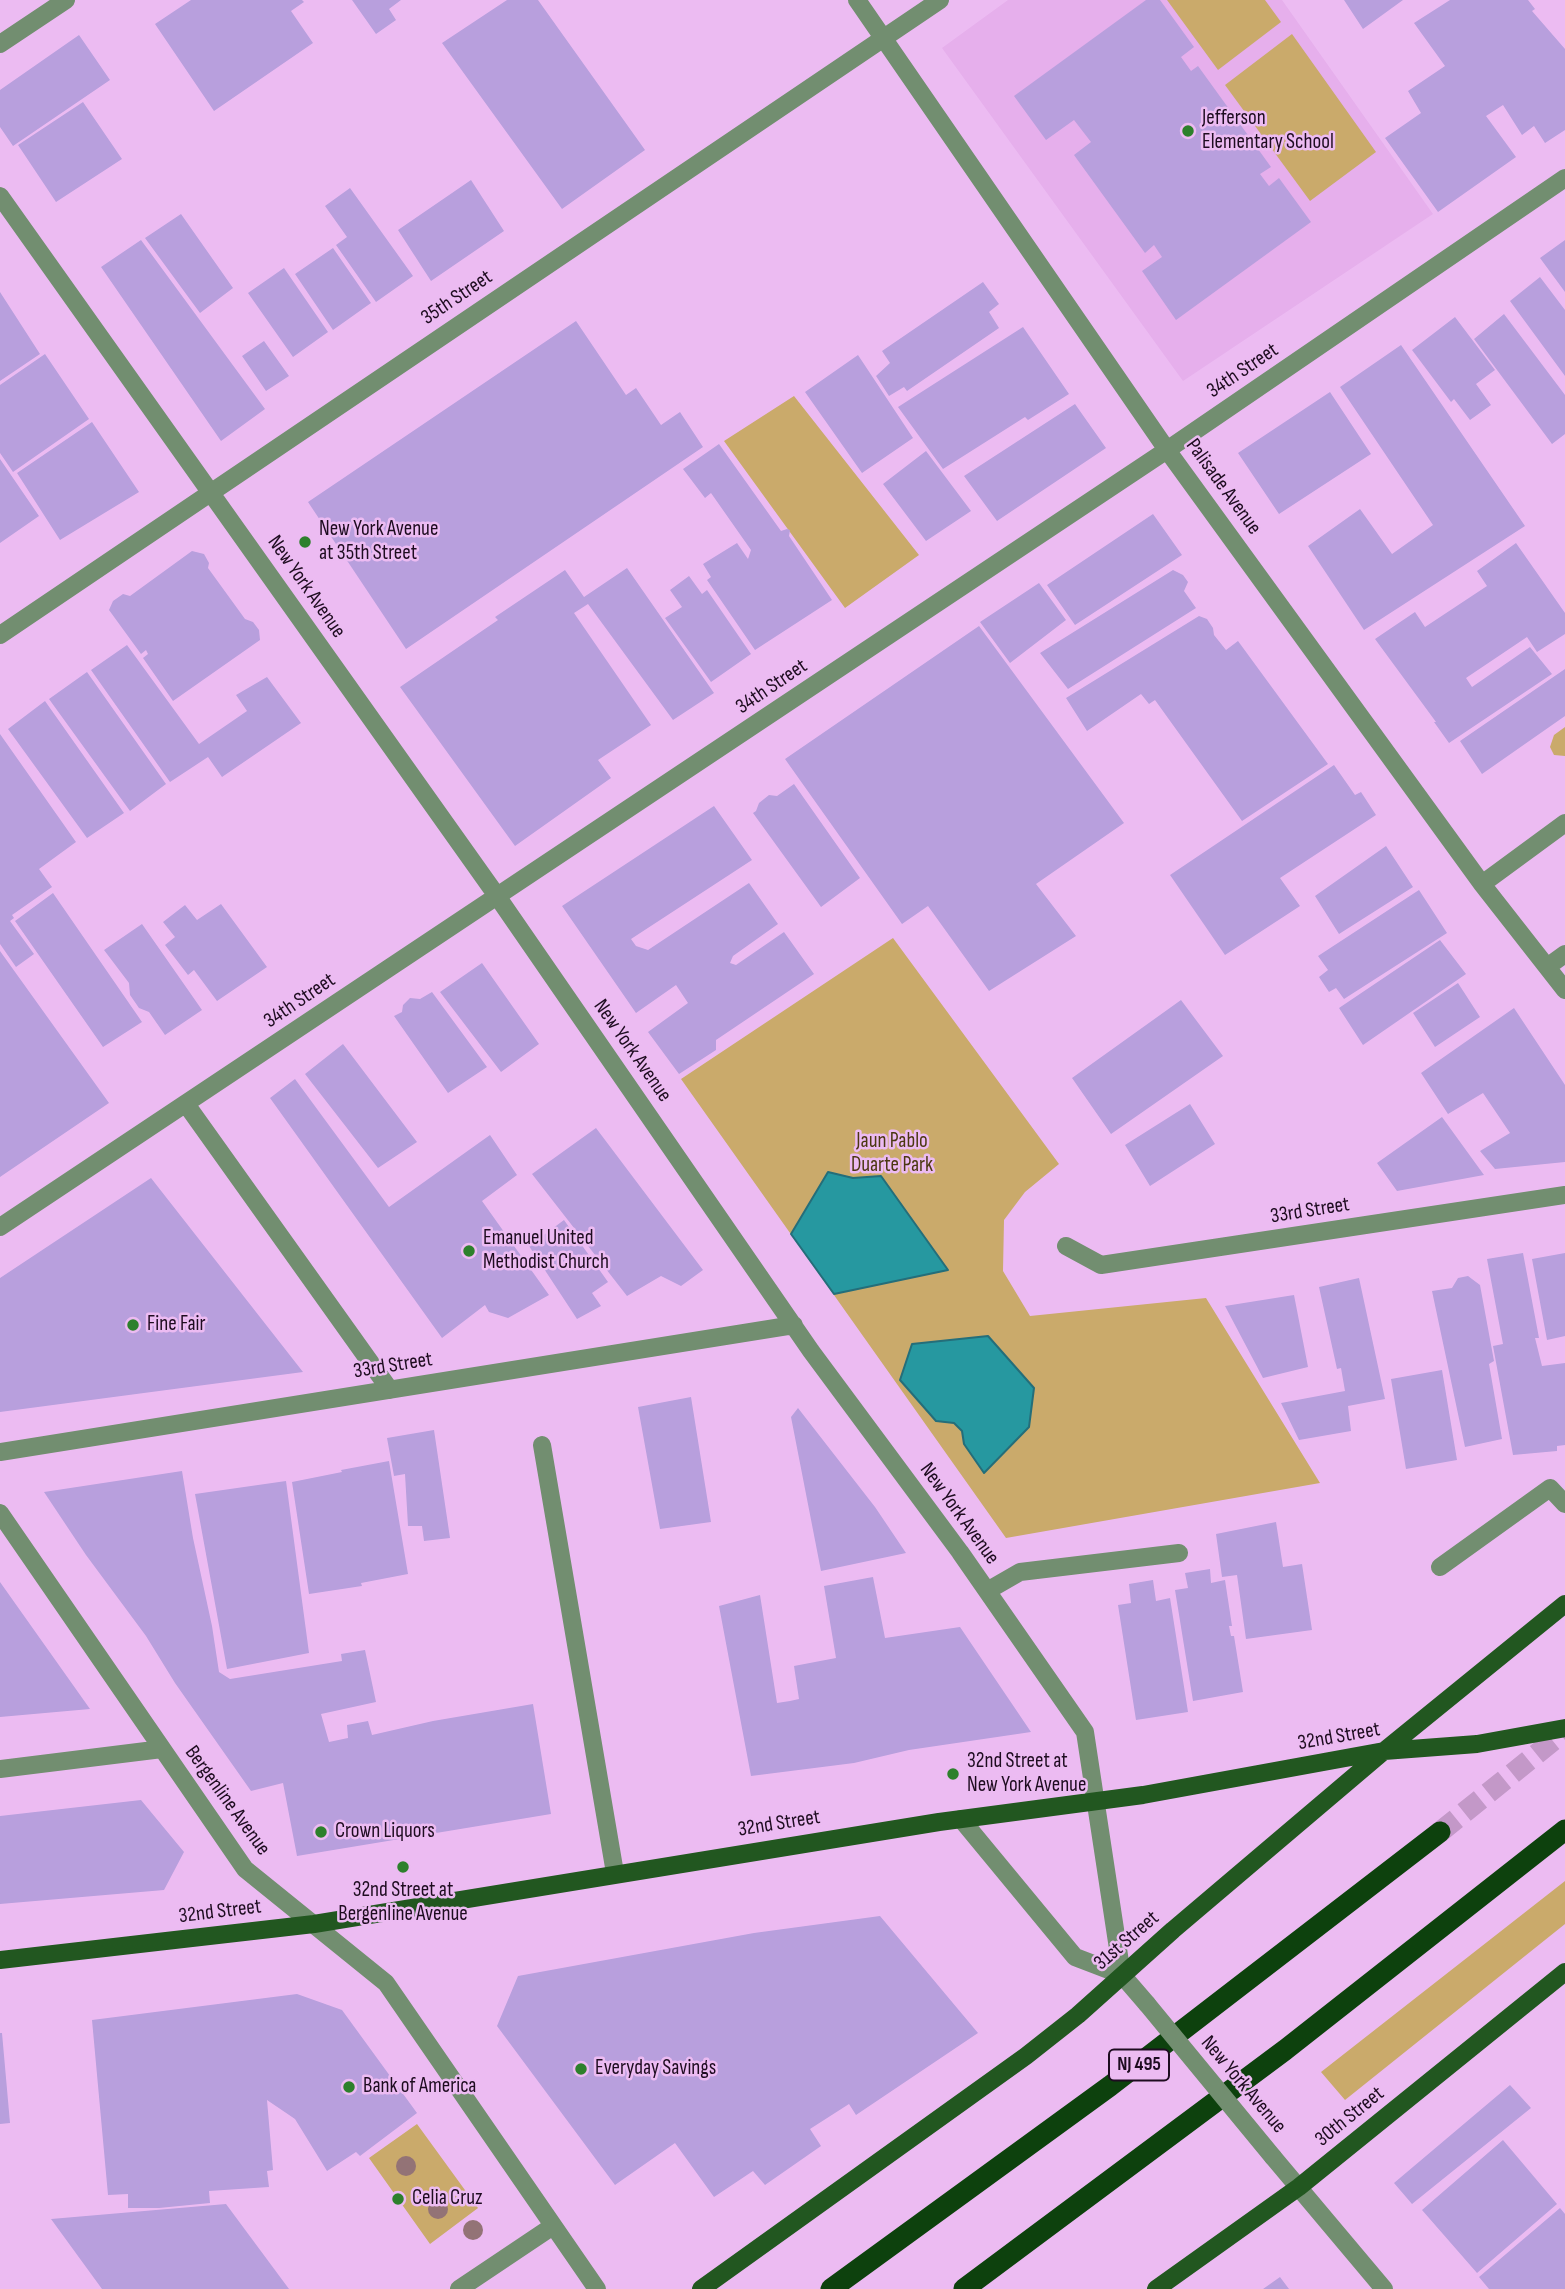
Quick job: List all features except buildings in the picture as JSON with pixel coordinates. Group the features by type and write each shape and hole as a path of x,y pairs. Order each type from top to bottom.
{"highway":[{"path":"964,2289 1285,2050 1565,1830"},
{"name":"NJ 495","path":"831,2289 1110,2087 1440,1832"}],"main road":[{"name":"31st Street","path":"701,2289 1026,2056 1078,2015 1384,1751 1565,1604"},
{"name":"32nd Street","path":"0,1960 314,1924 615,1873 961,1819 1096,1802 1384,1751 1477,1744 1565,1728"},
{"name":"30th Street","path":"1156,2289 1298,2187 1565,1972"}],"street":[{"path":"0,44 66,0"},
{"name":"Palisade Avenue","path":"857,0 1167,450 1482,884 1565,990"},
{"name":"35th Street","path":"0,635 940,0"},
{"name":"34th Street","path":"0,1227 1167,450 1565,178"},
{"name":"New York Avenue","path":"0,196 497,896 794,1325 1085,1732 1122,1975"},
{"path":"1482,884 1565,824"},
{"path":"1548,967 1565,954"},
{"path":"186,1104 390,1390"},
{"name":"33rd Street","path":"1066,1246 1101,1265 1565,1195"},
{"name":"33rd Street","path":"0,1452 794,1325"},
{"path":"542,1445 615,1873"},
{"path":"1440,1567 1550,1488 1565,1504"},
{"name":"Bergenline Avenue","path":"0,1513 245,1869 386,1983 597,2289"},
{"path":"986,1591 1020,1572 1179,1553"},
{"path":"0,1769 162,1749"},
{"name":"New York Avenue","path":"961,1819 1075,1956 1122,1975 1384,2289"},
{"path":"459,2289 553,2225"}],"shaded area":[{"name":"Jefferson Elementary School","path":"1008,0 1282,0 1433,214 1183,381 942,48"},
{"path":"828,1172 853,1178 881,1176 948,1270 834,1294 791,1234"},
{"path":"988,1336 1034,1388 1029,1427 984,1473 964,1444 962,1431 954,1423 936,1421 900,1380 912,1344"}],"green space":[{"path":"1167,0 1265,0 1281,22 1218,70"},
{"path":"1292,34 1376,152 1310,201 1225,85"},
{"path":"794,396 919,555 845,608 724,441"},
{"path":"1565,727 1565,756 1554,755 1550,747 1554,735"},
{"name":"Jaun Pablo Duarte Park","path":"893,938 1059,1164 1025,1192 1004,1220 1003,1271 1030,1316 1206,1298 1320,1483 1006,1538 681,1079"},
{"path":"1565,1881 1565,1924 1345,2100 1321,2072"},
{"path":"417,2124 478,2208 430,2244 369,2158"}],"tunnel":[{"path":"1440,1832 1565,1731"}],"place":[{"name":"Jefferson Elementary School","path":"1188,131"},
{"name":"New York Avenue at 35th Street","path":"305,542"},
{"name":"Emanuel United Methodist Church","path":"469,1251"},
{"name":"Fine Fair","path":"133,1325"},
{"name":"32nd Street at New York Avenue","path":"953,1774"},
{"name":"Crown Liquors","path":"321,1832"},
{"name":"32nd Street at Bergenline Avenue","path":"403,1867"},
{"name":"Everyday Savings","path":"581,2069"},
{"name":"Bank of America","path":"349,2087"},
{"name":"Celia Cruz","path":"398,2199"}]}
